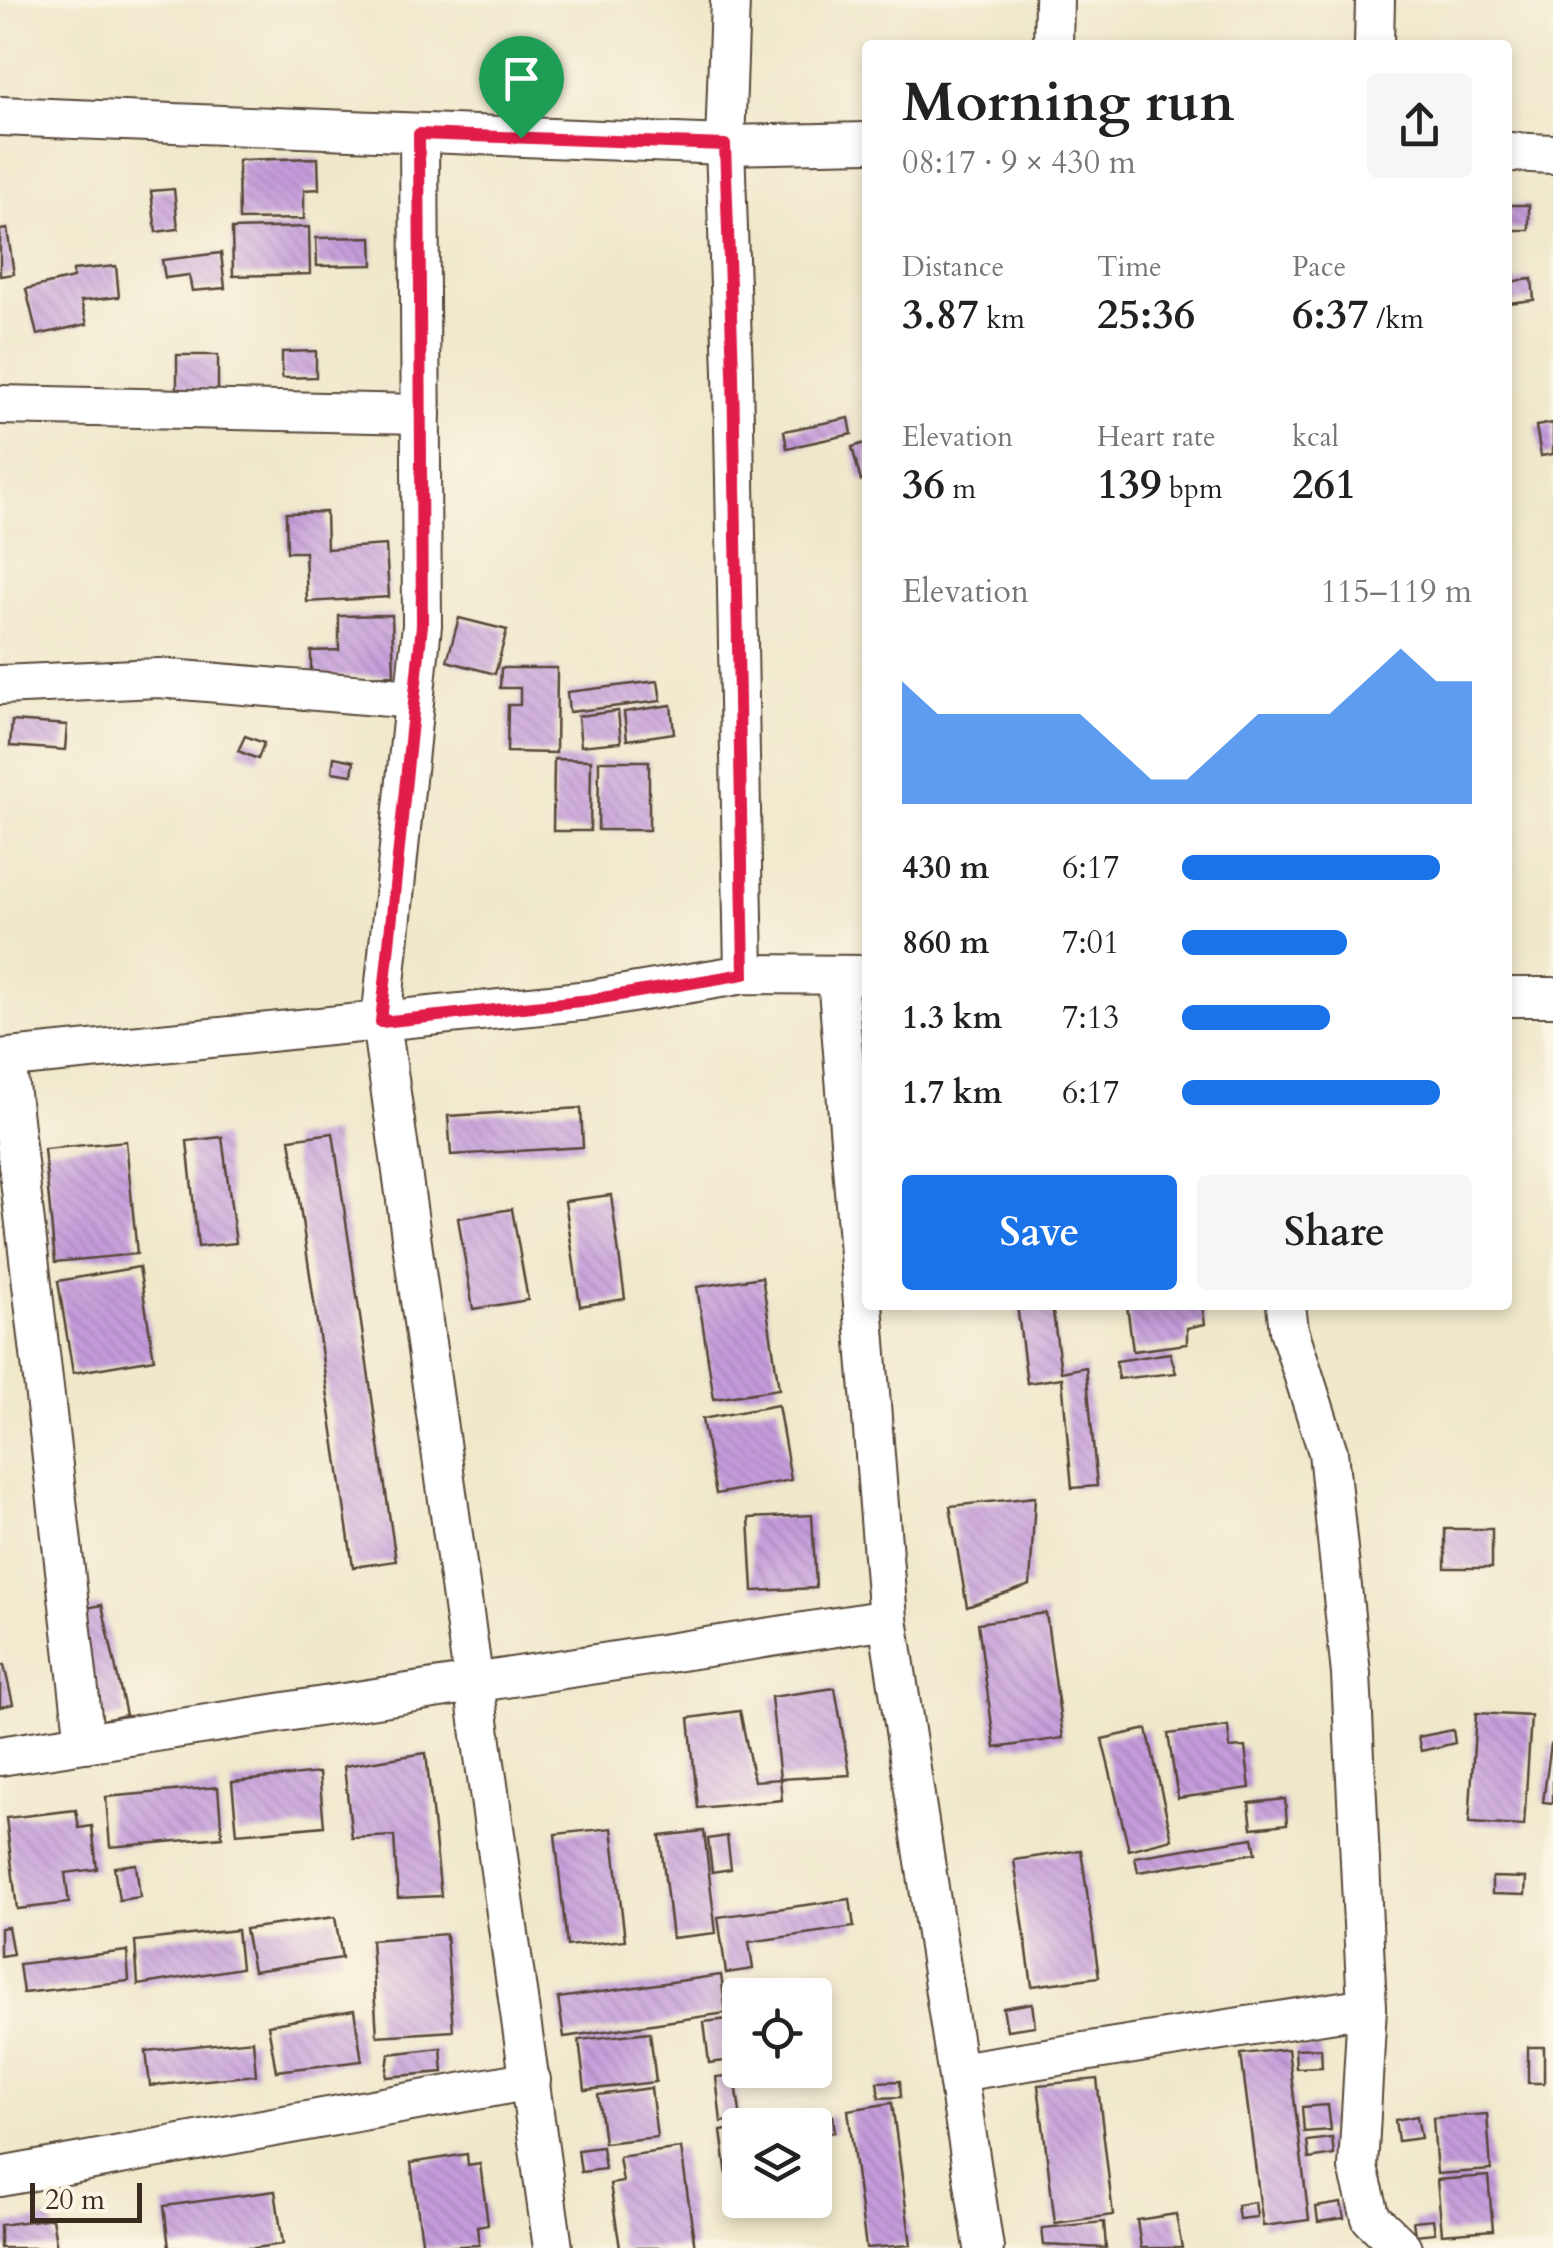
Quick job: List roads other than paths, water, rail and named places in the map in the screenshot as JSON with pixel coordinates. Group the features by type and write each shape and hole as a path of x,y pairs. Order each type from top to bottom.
{"street":[{"path":"730,0 725,145 744,974"},
{"path":"1053,40 1054,0"},
{"path":"1374,40 1375,0"},
{"path":"0,116 725,145 862,142"},
{"path":"419,134 422,625 381,1022 553,2248"},
{"path":"1512,152 1553,154"},
{"path":"0,405 421,414"},
{"path":"0,684 158,678 414,700"},
{"path":"85,1744 3,1059 590,1000 744,974 852,975 862,1154"},
{"path":"1512,997 1553,997"},
{"path":"871,1310 888,1620 984,2248"},
{"path":"1287,1310 1289,1330 1328,1452 1352,1674 1367,2008 1358,2168 1372,2218 1402,2248"},
{"path":"0,1756 888,1620"},
{"path":"958,2072 1367,2008"},
{"path":"0,2176 531,2080"}]}
